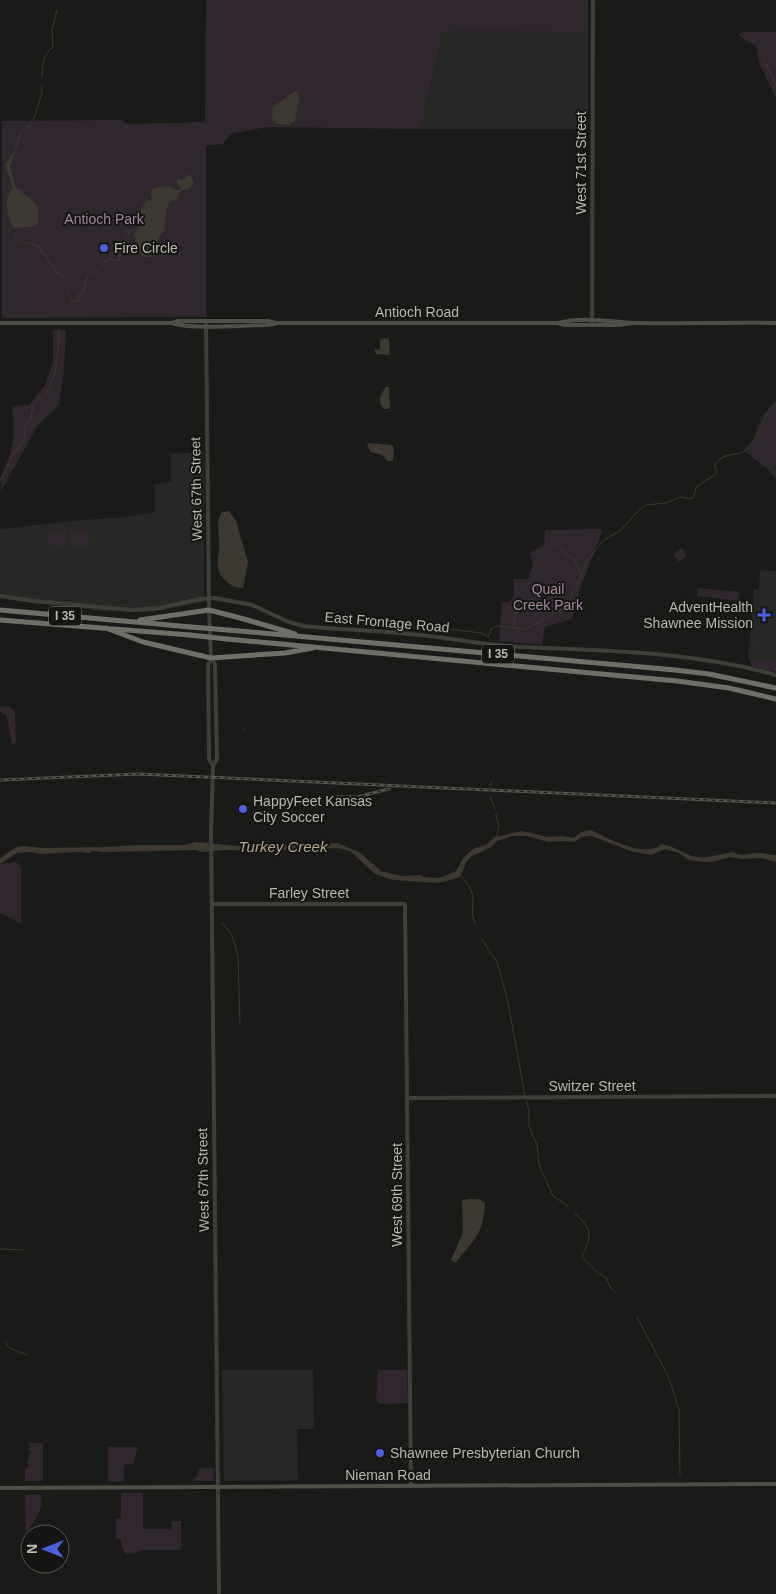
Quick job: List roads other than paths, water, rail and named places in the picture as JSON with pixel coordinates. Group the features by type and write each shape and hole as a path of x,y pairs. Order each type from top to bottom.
{"highway":[{"name":"I 35","path":"0,610 692,672 776,688"},
{"path":"130,622 209,610 244,618 305,637"},
{"name":"I 35","path":"0,620 190,635 677,680 728,688 776,699"},
{"path":"106,628 143,642 211,658 285,654 320,647"}],"main road":[{"name":"Antioch Road","path":"0,324 557,323 564,325 592,323 620,325 632,323 776,323"},
{"name":"Nieman Road","path":"0,1488 776,1484"}],"street":[{"name":"West 71st Street","path":"592,323 593,0"},
{"name":"West 67th Street","path":"206,323 211,658 208,665 208,698 209,759 213,766"},
{"name":"East Frontage Road","path":"0,596 33,601 133,610 151,609 209,598 252,605 289,622 304,626 407,633 509,646 662,655 715,662 776,674"},
{"name":"West 67th Street","path":"211,658 215,664 217,759 213,766 212,904 219,1594"},
{"path":"208,698 216,698"},
{"name":"Farley Street","path":"212,904 406,904"},
{"name":"West 69th Street","path":"406,904 411,1486"},
{"name":"Switzer Street","path":"407,1098 776,1096"}],"water":[{"path":"295,91 299,96 295,121 289,125 277,124 272,118 273,107"},
{"path":"14,152 10,166 15,187 36,205 38,223 35,226 14,228 9,218 7,202 13,188 5,165"},
{"path":"191,175 194,184 187,190 182,190 177,200 170,201 166,211 165,230 158,238 154,252 150,257 142,257 134,234 139,229 139,214 146,201 151,200 150,193 153,188 169,186 177,191 181,188 177,180"},
{"path":"380,339 389,339 390,355 376,354 374,349 380,350"},
{"path":"386,387 389,387 390,407 384,409 380,401"},
{"path":"369,443 392,445 394,448 393,461 388,461 382,455 371,452 367,445"},
{"path":"229,511 236,521 248,562 243,588 235,587 227,582 221,575 218,567 219,519 222,512"},
{"name":"Turkey Creek","path":"591,830 620,844 637,848 652,849 662,844 694,857 733,852 743,855 761,853 776,855 776,862 761,858 742,859 730,857 705,862 689,860 679,853 665,849 651,855 634,852 591,836 581,837 575,842 548,842 527,836 512,836 497,841 490,848 472,856 467,861 460,877 436,883 386,878 374,873 350,851 338,848 201,852 196,850 92,851 89,853 40,854 31,852 17,853 0,864 0,858 15,848 22,846 44,848 106,847 184,845 196,842 248,847 337,843 359,852 381,871 401,876 420,875 436,878 456,871 464,857 473,849 486,845 495,837 522,831 548,837 562,836 572,838 581,832"},
{"path":"479,1199 485,1203 482,1222 480,1230 472,1243 455,1263 451,1260 463,1232 462,1200"}],"waterway":[{"path":"42,77 44,60 47,53 53,47 52,30 57,10"},
{"path":"764,59 776,86"},
{"path":"14,153 21,132 28,127 34,118 42,93 42,86"},
{"path":"72,302 79,301 78,295 83,293 87,276 96,271 109,258 116,261 119,260 121,247 130,230 135,229 138,232"},
{"path":"16,235 14,238 17,240 39,246 49,263 55,266 54,271 61,274 63,279"},
{"path":"67,290 72,302 70,305"},
{"path":"0,481 13,453 25,438 25,427 31,418 33,405 45,394 53,380 59,330"},
{"path":"488,637 491,629 497,626 526,629 564,608 587,561 604,540 621,530 646,505 665,503 681,497 690,499 694,497 696,487 716,474 717,470 714,467 718,461 727,456 741,453 753,444 767,414 776,403"},
{"path":"551,541 574,560 581,572"},
{"path":"513,626 516,605"},
{"path":"393,628 404,623"},
{"path":"416,625 481,633 488,636"},
{"path":"490,786 492,781"},
{"path":"490,796 495,809"},
{"path":"496,814 499,827 496,838"},
{"path":"460,874 472,893 475,924"},
{"path":"222,923 232,935 238,956 240,1023"},
{"path":"481,938 497,962 508,1002 525,1096"},
{"path":"526,1100 529,1111 529,1126 537,1145 539,1165 553,1196 568,1206"},
{"path":"575,1214 588,1229 589,1234 582,1257 599,1274 606,1277 610,1287 615,1292"},
{"path":"0,1249 23,1250"},
{"path":"637,1317 669,1378 679,1410 680,1474"},
{"path":"5,1342 10,1348 27,1355"}],"railway":[{"path":"0,780 138,774 776,803"},
{"path":"330,797 357,797 389,789"}],"place":[{"name":"Fire Circle","path":"104,248"},
{"name":"AdventHealth Shawnee Mission","path":"764,615"},
{"name":"HappyFeet Kansas City Soccer","path":"243,809"},
{"name":"Shawnee Presbyterian Church","path":"380,1453"}],"park label":[{"name":"Antioch Park","path":"104,219"},
{"name":"Quail Creek Park","path":"548,598"}]}
